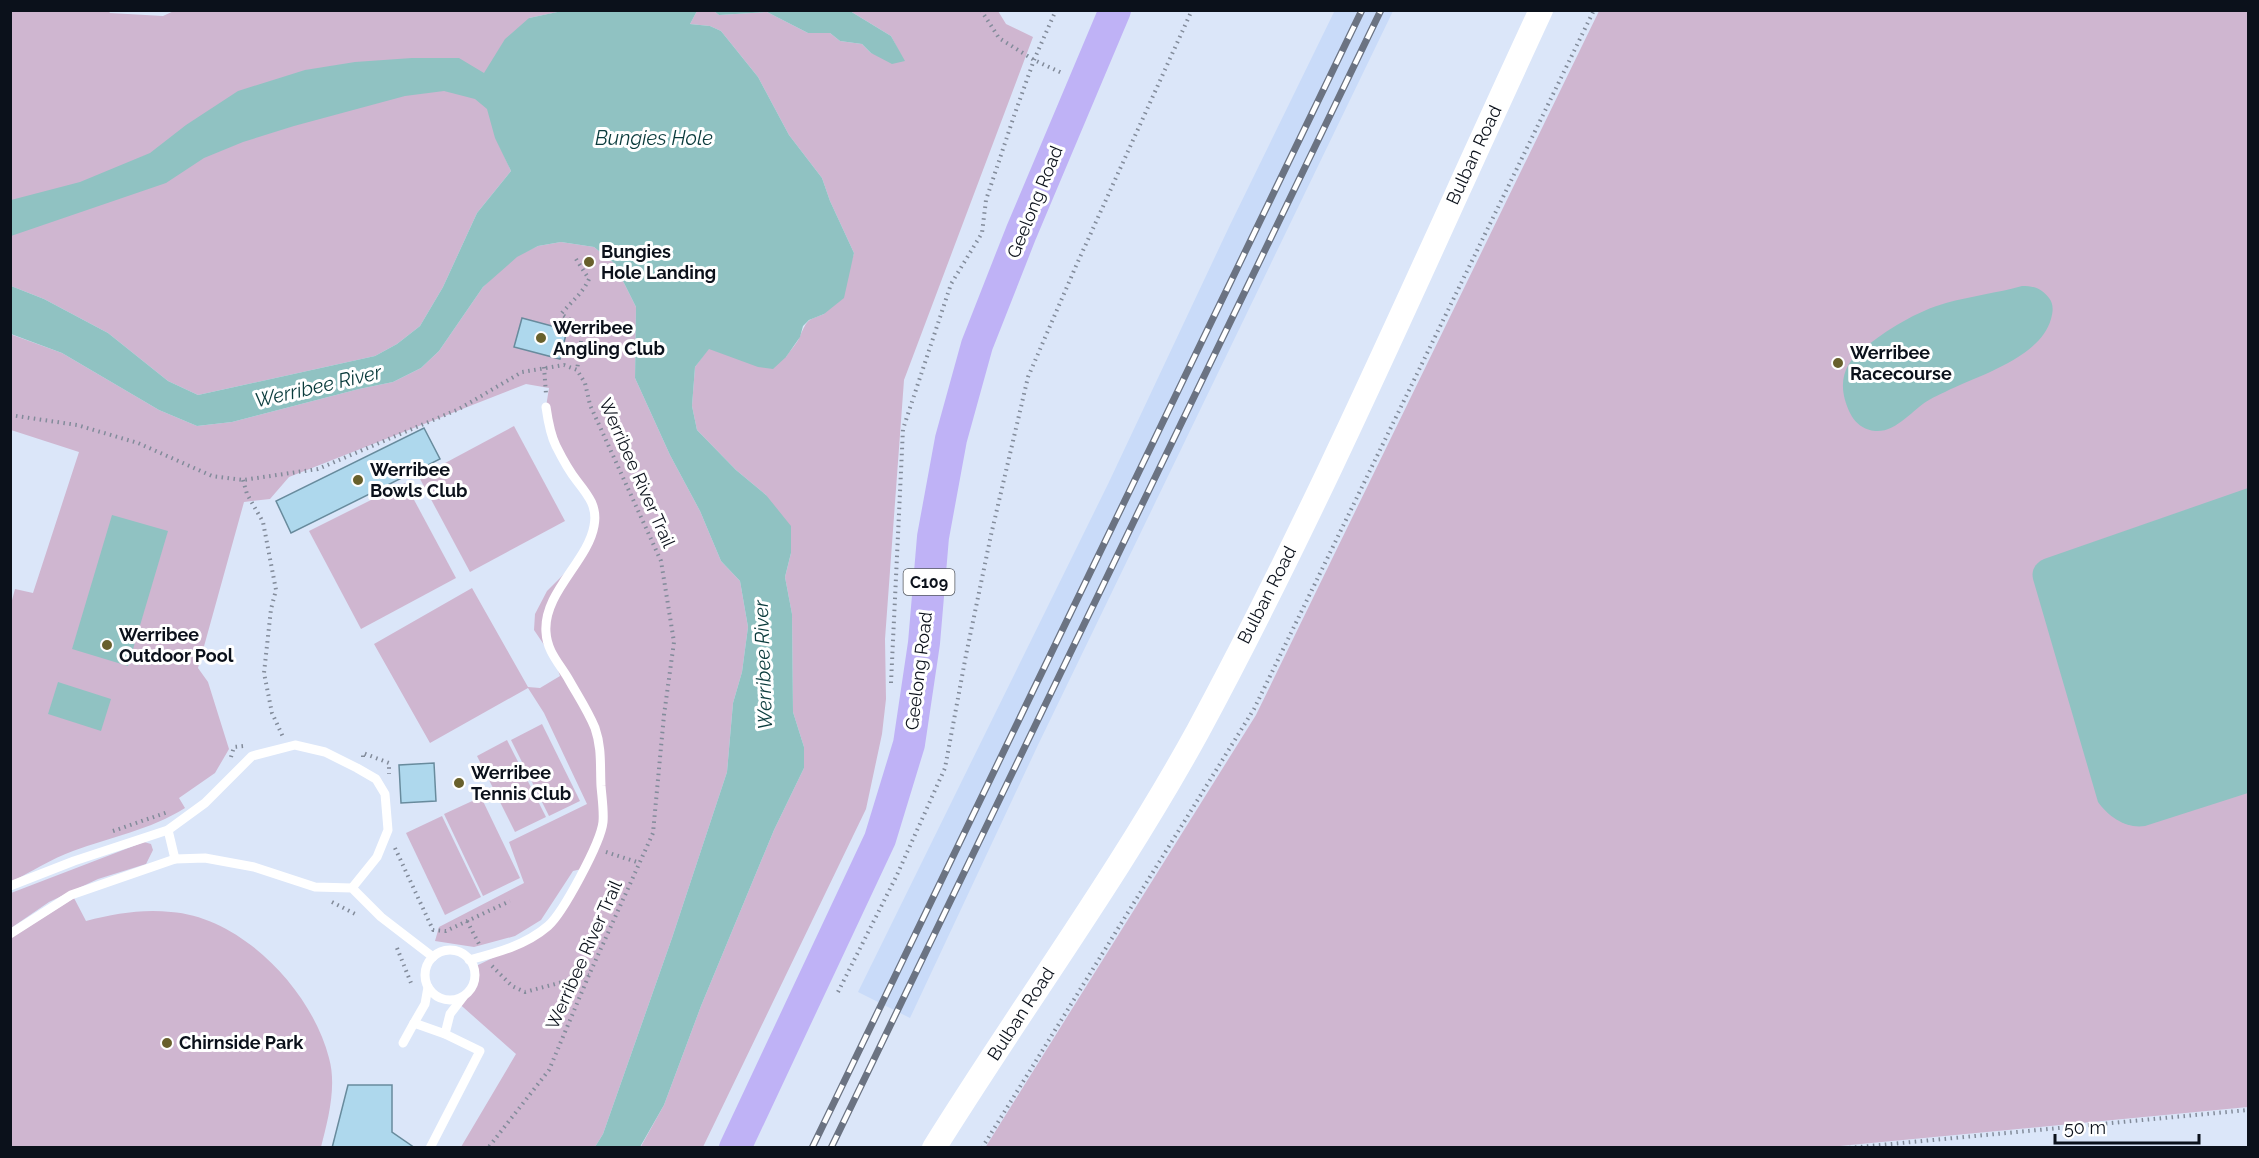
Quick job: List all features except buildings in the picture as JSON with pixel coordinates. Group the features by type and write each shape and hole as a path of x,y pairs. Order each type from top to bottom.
{"highway":[{"name":"Geelong Road","path":"735,1148 880,839 909,744 924,643 933,537 951,439 978,345 1021,233 1115,10"}],"street":[{"name":"Bulban Road","path":"934,1148 1124,856 1196,733 1316,498 1542,10"}],"lane":[{"path":"469,960 517,946 548,926 562,909 594,848 603,824 601,749 586,708 555,661 546,631 548,612 589,541 594,526 594,510 588,494 577,482 556,446 546,407"},
{"path":"10,886 74,861 168,830 205,803 252,756 295,746 325,752 376,779 384,794 388,830 377,857 352,888"},
{"path":"168,830 175,859"},
{"path":"10,934 71,895 175,859 205,858 254,867 315,887 352,888 381,917 433,957"},
{"path":"403,1043 425,1004 428,987 425,971 433,957 440,952 456,951 469,960 474,967 473,984 450,1014 445,1034"},
{"path":"428,987 439,998 455,1000 463,997"},
{"path":"414,1023 445,1034 480,1051 430,1148"}],"path":[{"path":"981,10 999,38 1034,60 1084,83"},
{"path":"891,686 903,429 951,284 982,233 986,200 1034,60 1056,10"},
{"path":"834,1001 896,877 945,768 991,535 1028,377 1192,10"},
{"path":"982,1148 1254,709 1594,10"},
{"path":"10,415 77,425 138,443 212,476 243,480 318,469 459,409 522,372 564,365 577,370 583,328 561,314 576,296 584,291 589,279 576,259"},
{"path":"544,367 546,407"},
{"name":"Werribee River Trail","path":"488,1148 549,1070 653,833 664,715 674,642 662,561 590,405 585,383 577,370"},
{"path":"243,480 247,494 263,522 276,590 271,609 264,673 272,713 284,738 278,740"},
{"path":"229,764 234,747 250,746"},
{"path":"109,833 171,810"},
{"path":"594,848 640,863"},
{"path":"326,899 361,916"},
{"path":"467,921 493,969 512,986 525,992 589,975"},
{"path":"396,945 411,983"},
{"path":"1849,1148 2248,1110"}],"shaded area":[{"path":"108,10 110,13 163,16 176,10 563,11 529,18 496,138 511,171 477,213 443,287 420,326 397,344 375,356 198,395 168,381 108,333 44,299 11,286 10,11"},
{"path":"1335,10 1393,11 1037,747 910,1018 858,992 1109,482 1229,227"},
{"path":"697,11 714,11 719,15 767,12 808,33 830,33 840,41 862,44 871,53 904,61 891,36 850,11 998,11 1006,24 1033,37 904,380 885,639 886,699 882,734 866,809 703,1147 640,1148 664,1105 701,1006 774,830 804,768 804,747 793,712 792,614 785,577 791,553 766,495 736,470 697,430 692,406 695,367 709,348 726,354 786,357 808,321 824,314 854,253 822,178 789,135 758,77 721,31 710,26 690,24"},
{"name":"Werribee Racecourse","path":"1599,11 2248,11 2248,1107 1819,1148 985,1148 1256,715"},
{"path":"561,242 594,247 614,263 636,307 635,378 670,455 700,511 721,561 740,581 748,627 742,672 733,703 727,772 603,1134 595,1147 461,1147 516,1054 455,1000 464,994 473,983 474,967 517,946 548,926 590,867 573,871 541,920 515,936 474,947 435,941 439,927 524,883 509,842 587,804 544,713 528,688 430,743 374,644 472,588 528,687 540,688 560,676 555,661 534,630 535,614 547,591 575,563 594,526 588,493 556,446 546,407 549,388 526,384 289,477 270,499 244,502 198,668 208,682 229,749 215,773 179,798 185,808 172,816 144,828 65,854 11,882 11,604 15,589 33,593 79,452 11,430 10,334 62,353 159,410 197,426 232,422 393,382 421,368 439,351 483,287 502,268 517,256 538,246"},
{"path":"514,426 565,521 470,572 419,477"},
{"path":"405,483 456,578 361,629 309,531"},
{"path":"542,724 580,801 549,816 511,740"},
{"path":"507,740 546,817 515,832 477,756"},
{"path":"481,797 520,878 483,896 444,814"},
{"path":"442,816 481,897 445,915 406,833"},
{"path":"144,842 151,844 153,850 146,864 98,879 49,902 11,928 11,893"},
{"name":"Chirnside Park","path":"74,898 86,921 117,914 149,911 197,917 223,928 248,943 270,962 307,1008 320,1033 329,1058 332,1091 321,1147 11,1148 11,938"}],"water":[{"path":"562,11 697,11 690,24 710,26 721,31 758,77 789,135 822,178 854,253 844,298 824,314 809,320 803,326 800,337 786,357 773,369 758,367 709,349 695,367 692,406 697,430 736,470 766,495 791,526 791,553 785,577 792,614 793,712 804,747 804,768 774,830 701,1006 664,1105 640,1147 595,1147 603,1134 672,938 727,772 733,703 742,672 748,627 740,581 721,561 700,511 670,455 635,378 636,307 614,263 594,247 561,242 538,246 517,257 483,287 439,351 421,368 393,382 232,422 197,426 159,410 62,353 11,334 11,286 44,299 108,333 168,381 198,395 375,356 397,344 420,326 443,287 477,213 511,171 495,138 487,109 475,99 444,91 405,96 294,126 243,142 204,158 166,183 11,236 11,200 80,182 150,153 186,125 238,91 305,70 355,62 412,58 459,58 484,73 505,39 529,18"},
{"path":"714,11 850,11 891,36 905,61 892,64 871,53 862,44 840,41 830,33 808,33 767,12 719,15"},
{"path":"2022,286 2034,287 2043,292 2051,300 2053,308 2045,333 2022,355 1991,372 1933,398 1904,420 1883,431 1868,430 1858,424 1846,402 1843,382 1849,364 1863,349 1902,322 1935,306"},
{"path":"2248,488 2248,793 2145,826 2125,824 2113,817 2098,802 2033,579 2033,569 2044,559"},
{"path":"112,515 168,531 128,666 72,649"},
{"path":"58,682 111,699 101,731 48,714"}],"railway":[{"path":"812,1148 1362,10"},
{"path":"831,1148 1381,10"}],"place":[{"name":"Bungies Hole Landing","path":"589,262"},
{"name":"Werribee Angling Club","path":"541,338"},
{"name":"Werribee Racecourse","path":"1838,363"},
{"name":"Werribee Bowls Club","path":"358,480"},
{"name":"Werribee Outdoor Pool","path":"107,645"},
{"name":"Werribee Tennis Club","path":"459,783"},
{"name":"Chirnside Park","path":"167,1043"}],"water label":[{"name":"Bungies Hole","path":"654,138"},
{"name":"Werribee River","path":"318,386"},
{"name":"Werribee River","path":"763,665"}]}
